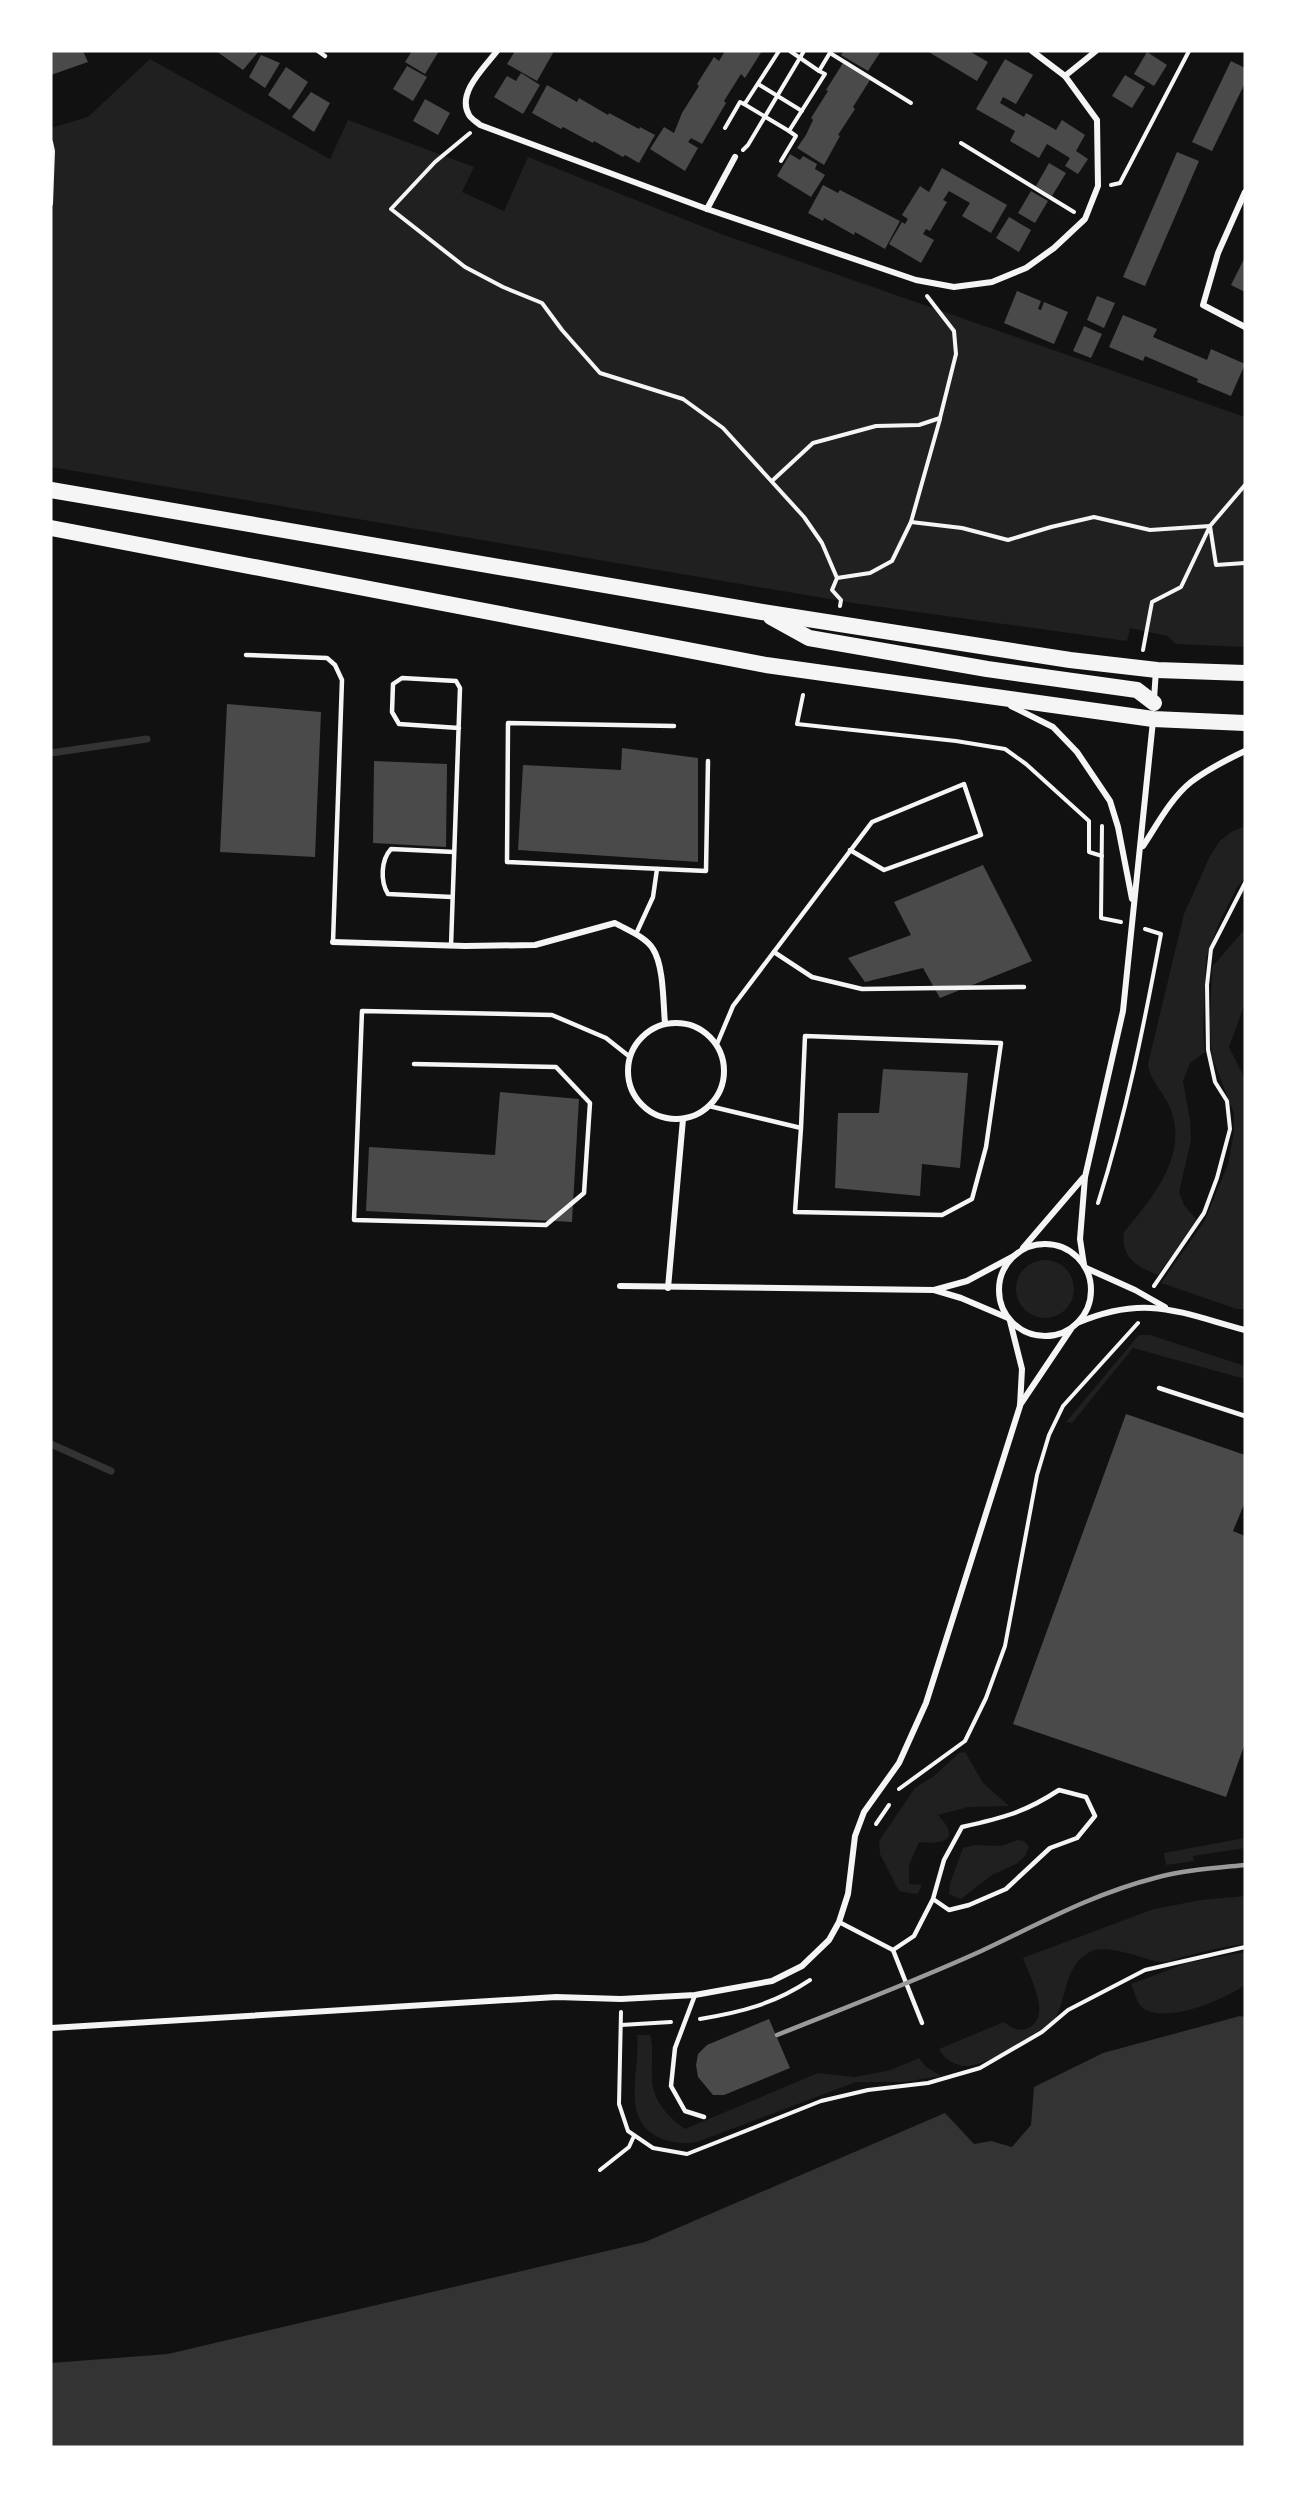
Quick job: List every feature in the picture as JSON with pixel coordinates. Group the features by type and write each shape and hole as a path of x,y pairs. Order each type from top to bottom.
{"highway":[{"path":"51,490 762,612 1070,660 1156,670 1245,673"},
{"path":"51,528 766,665 987,697 1154,711 1245,723"},
{"path":"762,612 809,638 987,669 1137,690 1154,711"}],"street":[{"path":"496,51 471,85 466,100 469,115 480,125 707,209 916,280 954,287 992,282 1026,268 1054,248 1084,219 1098,186 1097,120 1065,76 1032,51"},
{"path":"1065,76 1096,51"},
{"path":"707,209 735,157"},
{"path":"1245,192 1218,253 1203,305 1245,327"},
{"path":"1020,1406 1086,1311 1091,1297 1090,1282 1084,1267 1080,1239 1085,1177 1123,1011 1141,849 1156,670"},
{"path":"987,697 1028,713 1053,727 1090,770 1110,801 1133,906"},
{"path":"1141,849 1168,808 1189,783 1219,763 1245,751"},
{"path":"333,942 450,946 535,945 615,923 636,934 653,949 659,966 664,1023"},
{"path":"683,1022 706,1032 717,1044 724,1062 724,1078 719,1094 709,1107 695,1116 669,1119 652,1113 639,1102 631,1088 628,1074 630,1057 642,1036 664,1023 683,1022"},
{"path":"668,1288 683,1119"},
{"path":"51,2028 556,1996 621,1999 695,1995 772,1982 802,1966 829,1940 839,1922 848,1894 855,1836 864,1812 898,1763 926,1703 1020,1406 1022,1369 1009,1319 1002,1306 999,1293 1003,1273 1085,1177"},
{"path":"620,1286 934,1290 967,1281 1032,1246 1047,1244 1061,1247 1074,1254 1084,1267 1135,1290 1168,1309"},
{"path":"934,1290 961,1298 1009,1319 1021,1329 1046,1336 1115,1309 1145,1306 1168,1309 1245,1330"}],"lane":[{"path":"318,51 326,56"},
{"path":"246,654 327,657 335,665 342,680 333,942"},
{"path":"450,946 459,728 460,688 456,681 402,678 393,684 392,712 399,724 459,728"},
{"path":"674,726 508,723 507,862 706,871 708,761"},
{"path":"717,1044 733,1006 850,850 872,822 964,784 981,835 884,870 850,850"},
{"path":"452,897 388,894 383,886 384,857 391,849 454,852"},
{"path":"636,934 653,897 657,869"},
{"path":"774,952 812,977 862,989 1024,987"},
{"path":"414,1064 556,1066 590,1103 584,1193 546,1225 354,1220 362,1011 552,1016 606,1038 630,1057"},
{"path":"805,1036 1001,1043 986,1147 972,1199 942,1215 795,1212 801,1128 805,1036"},
{"path":"709,1107 801,1128"},
{"path":"1159,1388 1245,1416"},
{"path":"893,1950 914,1936 933,1899 944,1860 962,1827 1002,1818 1034,1807 1059,1790 1086,1797 1095,1816 1077,1839 1050,1848 1006,1889 969,1905 950,1910 933,1899"},
{"path":"839,1922 893,1950 922,2023"},
{"path":"695,1995 675,2048 671,2086 686,2111 704,2117"}],"path":[{"path":"744,105 779,51"},
{"path":"789,131 825,74 790,51"},
{"path":"735,157 748,145 804,51"},
{"path":"1098,186 1120,183 1189,51"},
{"path":"819,71 831,52 911,103"},
{"path":"758,84 802,111"},
{"path":"725,128 741,102 766,116 796,136 781,161"},
{"path":"480,125 435,162 391,209 465,267 503,287 542,303 562,330 600,373 683,399 723,428 804,517 822,543 837,578 832,590 841,600"},
{"path":"51,142 53,151 51,204"},
{"path":"961,143 1084,219"},
{"path":"837,578 870,573 892,561 911,522 940,418 956,354 954,331 916,280"},
{"path":"772,481 813,443 876,426 919,425 940,418"},
{"path":"1142,651 1152,602 1181,587 1210,526 1245,485"},
{"path":"911,522 962,528 1008,540 1094,517 1150,530 1210,526"},
{"path":"1210,526 1216,565 1245,563"},
{"path":"803,695 797,724 956,741 1005,749 1026,764 1089,822 1089,852 1102,856"},
{"path":"1096,1209 1117,1140 1137,1059 1161,934 1101,918 1102,816"},
{"path":"1144,1283 1154,1287 1204,1213 1217,1178 1230,1129 1227,1101 1215,1082 1208,1050 1207,985 1211,949 1245,883"},
{"path":"621,2025 620,2104 628,2132 653,2148 687,2154 821,2101 867,2090 928,2083 980,2068 1042,2032 1068,2010 1145,1970 1245,1947"},
{"path":"600,2170 629,2147 634,2136"}],"shaded area":[{"path":"150,59 330,159 348,120 474,167 462,192 504,211 528,157 721,234 1245,417 1245,647 1176,644 1167,636 1130,628 1127,641 853,603 51,467 51,128 88,117"},
{"path":"1245,826 1245,878 1237,887 1219,923 1206,958 1203,1031 1205,1052 1190,1063 1183,1081 1191,1140 1179,1192 1184,1205 1197,1220 1158,1275 1132,1260 1127,1254 1123,1241 1124,1232 1156,1191 1171,1160 1175,1144 1175,1127 1171,1110 1148,1064 1184,914 1210,856 1219,842 1231,832"},
{"path":"1245,929 1245,1003 1229,1047 1245,1079 1245,1309 1237,1309 1161,1283 1204,1222 1228,1164 1234,1132 1234,1113 1212,1057 1210,1029 1212,967"},
{"path":"1039,1260 1051,1260 1066,1268 1074,1283 1074,1295 1066,1310 1051,1318 1039,1318 1024,1310 1016,1295 1016,1283 1024,1268"},
{"path":"1139,1335 1150,1335 1245,1366 1245,1379 1133,1348 1072,1423 1066,1422"},
{"path":"965,1752 983,1783 1009,1806 968,1807 938,1815 948,1830 947,1839 928,1843 919,1842 909,1865 909,1884 922,1885 915,1894 899,1891 880,1854 879,1841 915,1788 934,1776 959,1753"},
{"path":"1245,1838 1245,1848 1193,1856 1194,1861 1166,1865 1164,1853"},
{"path":"1018,1840 1024,1841 1029,1847 1025,1856 1016,1864 992,1875 961,1899 949,1894 950,1883 963,1848 974,1845 1001,1846"},
{"path":"1245,1896 1245,1944 1163,1962 1114,1950 1095,1950 1080,1959 1074,1966 1054,2021 1039,2034 998,2056 973,2065 953,2063 939,2049 1004,2022 1013,2028 1023,2030 1036,2021 1039,2013 1037,1994 1023,1958 1154,1909 1201,1900"},
{"path":"1245,1952 1245,1985 1208,2004 1192,2009 1162,2014 1149,2011 1140,2005 1131,1984 1187,1963"},
{"path":"1240,2016 1245,2017 1245,2447 51,2447 51,2363 168,2354 645,2242 945,2113 974,2144 991,2141 1012,2147 1031,2125 1034,2087 1103,2053"},
{"path":"637,2035 650,2035 655,2094 667,2113 685,2129 818,2073 855,2077 891,2070 919,2058 926,2067 941,2076 904,2082 856,2082 697,2142 678,2143 660,2138 647,2130 640,2119 635,2093"}],"building":[{"path":"51,51 83,51 88,62 51,75"},
{"path":"216,51 259,51 243,70"},
{"path":"412,51 439,51 425,74 405,62"},
{"path":"515,51 550,51 553,53 537,81 507,64"},
{"path":"725,51 762,51 745,78 741,74 702,144 691,138 688,142 698,148 685,171 650,149 664,127 674,133 682,113 699,86 697,84 714,57 719,61"},
{"path":"844,51 881,51 868,71 841,55"},
{"path":"927,51 969,51 988,62 977,81"},
{"path":"1147,52 1167,65 1154,86 1134,74"},
{"path":"261,55 280,63 265,88 249,77"},
{"path":"1005,59 1033,75 1016,104 1003,97 1000,103 1024,117 1026,113 1056,130 1062,120 1085,135 1076,151 1088,159 1078,174 1065,166 1070,158 1047,144 1039,158 1010,141 1015,131 976,109"},
{"path":"1231,61 1245,68 1245,83 1212,151 1192,142"},
{"path":"843,63 870,80 853,107 855,109 838,135 840,136 824,165 797,148 813,120 811,118 828,91 826,90"},
{"path":"407,66 427,77 413,101 393,89"},
{"path":"286,67 308,82 290,110 268,95"},
{"path":"521,73 540,85 523,114 494,97 507,76 516,81"},
{"path":"1125,75 1145,87 1132,108 1112,96"},
{"path":"547,85 577,102 579,98 608,115 609,113 655,135 639,163 563,127 561,129 532,113"},
{"path":"311,92 330,103 314,132 292,117"},
{"path":"425,99 450,113 438,135 413,121"},
{"path":"1177,152 1199,161 1145,286 1123,277"},
{"path":"790,154 800,160 803,156 817,164 815,169 825,175 811,197 777,176"},
{"path":"1049,163 1066,173 1052,196 1036,186"},
{"path":"942,168 1007,205 991,233 962,216 970,203 949,191 943,200 947,202 930,231 926,229 923,234 934,240 921,263 889,244 902,222 905,224 908,219 902,215 920,186 929,192"},
{"path":"823,185 838,193 840,190 900,221 885,249 855,232 854,235 824,218 823,221 808,213"},
{"path":"1031,191 1048,201 1035,223 1018,213"},
{"path":"1009,217 1031,230 1019,252 996,238"},
{"path":"1245,257 1245,292 1231,285"},
{"path":"1017,291 1041,301 1038,309 1041,310 1044,302 1068,312 1054,344 1004,323"},
{"path":"1097,296 1115,303 1104,328 1087,320"},
{"path":"1123,315 1157,329 1153,337 1207,360 1211,349 1245,364 1231,396 1145,356 1143,361 1109,347"},
{"path":"1084,326 1102,334 1091,358 1073,351"},
{"path":"227,704 321,712 315,857 220,852"},
{"path":"622,748 698,758 698,862 518,850 523,765 621,770"},
{"path":"374,761 447,764 446,847 373,843"},
{"path":"983,865 1032,961 940,998 923,968 865,982 848,958 911,935 894,902"},
{"path":"883,1069 968,1073 960,1168 922,1164 920,1196 835,1188 838,1113 879,1113"},
{"path":"500,1092 579,1099 572,1222 366,1211 369,1147 495,1155"},
{"path":"1126,1414 1245,1455 1245,1502 1233,1531 1245,1536 1245,1743 1226,1797 1013,1724"},
{"path":"769,2019 790,2068 724,2095 713,2095 698,2077 696,2065 698,2054 707,2045"}],"waterway":[{"path":"51,753 147,739"},
{"path":"51,1444 111,1471"}],"railway":[{"path":"777,2035 954,1963 1109,1893 1177,1873 1245,1865"}]}
